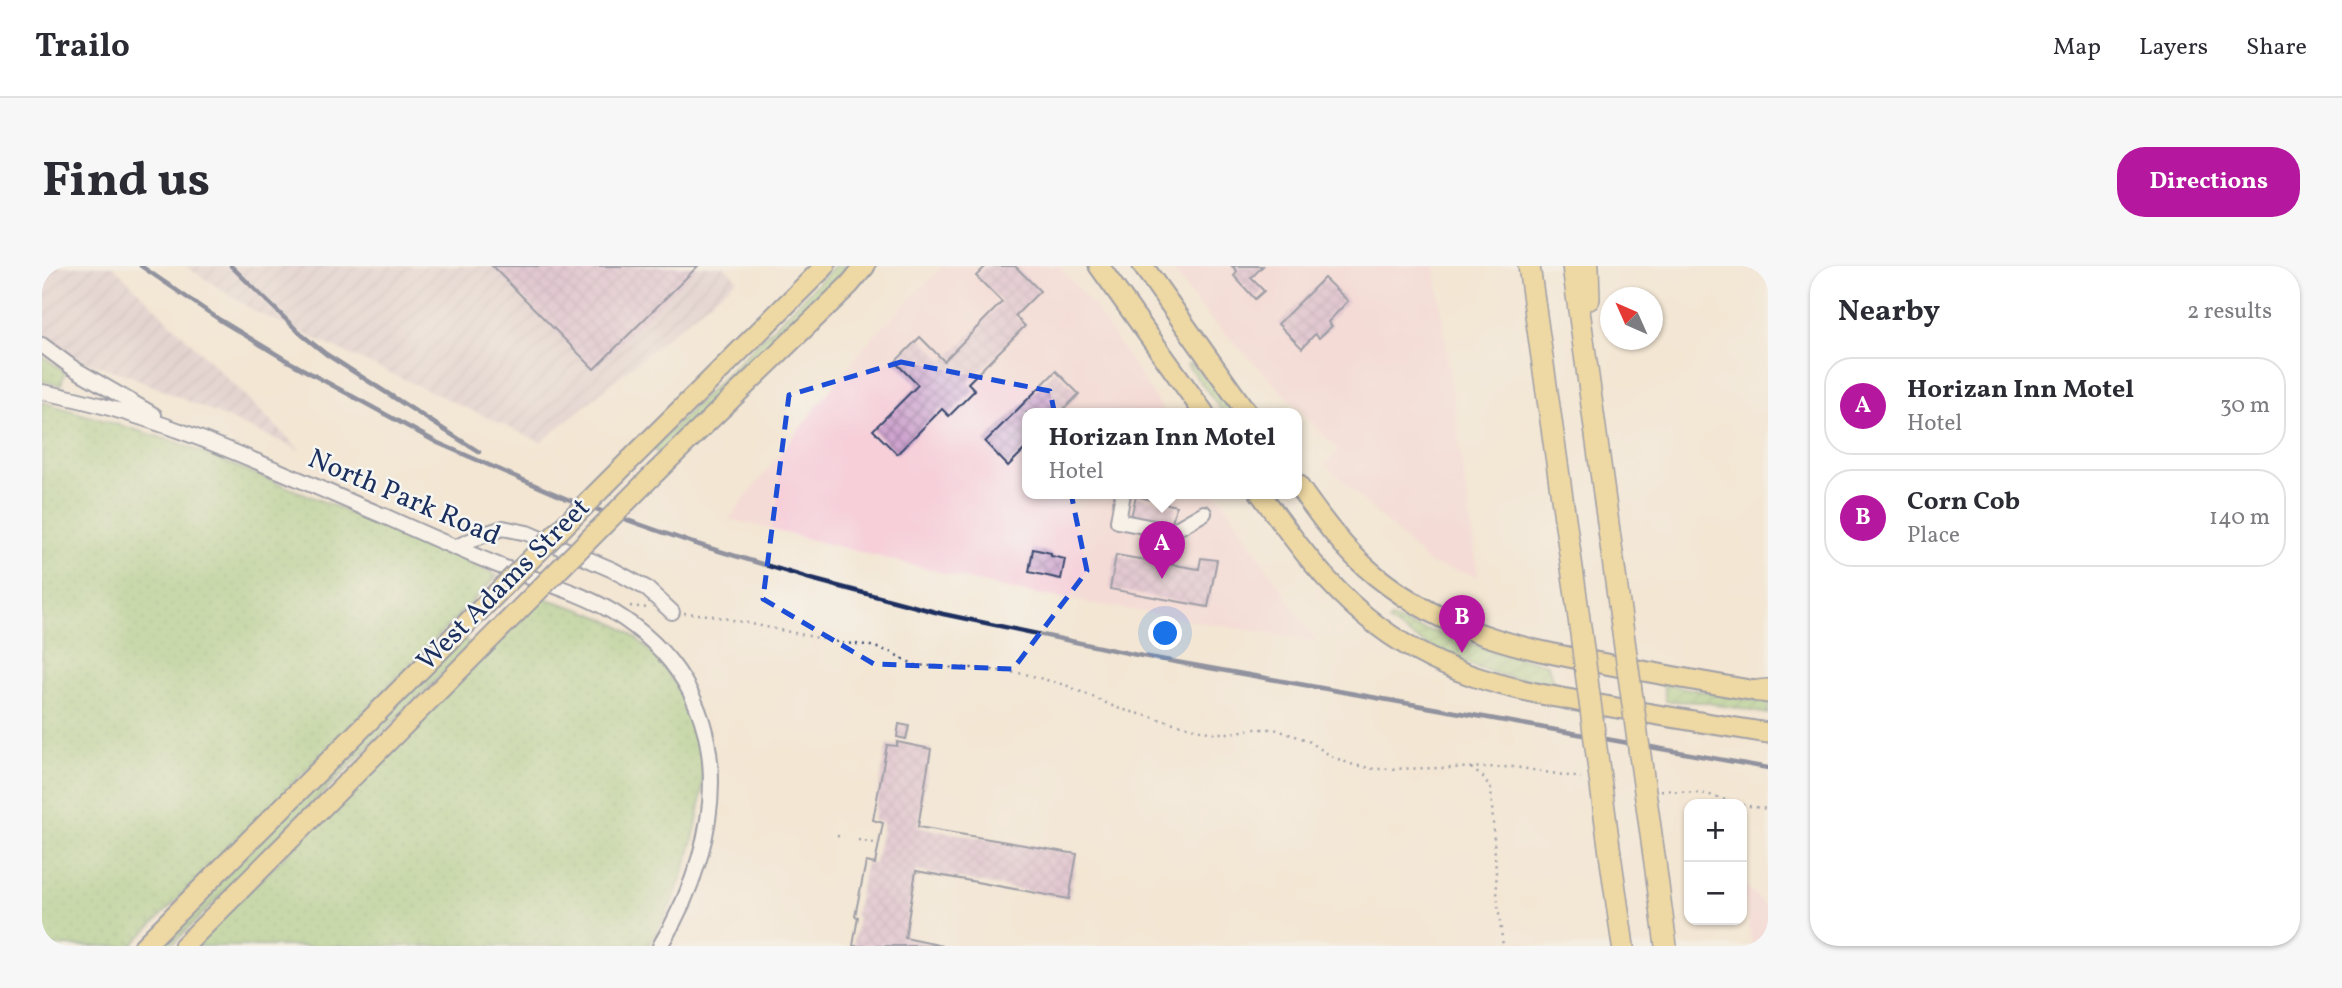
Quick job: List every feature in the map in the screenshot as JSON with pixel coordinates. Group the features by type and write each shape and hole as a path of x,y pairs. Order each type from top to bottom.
{"highway":[{"path":"1521,266 1545,377"},
{"path":"1530,266 1623,946"},
{"path":"1573,266 1666,946"},
{"path":"1588,266 1593,414"}],"main road":[{"name":"West Adams Street","path":"144,946 824,266"},
{"name":"West Adams Street","path":"184,946 657,471 849,285 865,266"},
{"path":"849,285 873,266"},
{"path":"1099,266 1200,408"},
{"path":"1143,266 1243,408"},
{"path":"1302,491 1340,541 1366,566 1397,592 1442,619 1486,638 1531,650 1765,692"},
{"path":"1265,499 1304,553 1335,588 1366,616 1427,658 1466,675 1544,696 1768,733"}],"street":[{"name":"North Park Road","path":"42,345 73,368 173,426 456,547 591,601 635,627 668,659 693,696 701,716 710,750 712,783 707,829 695,872 678,915 660,946"},
{"name":"North Park Road","path":"42,391 173,426"},
{"path":"1123,499 1118,521 1169,531 1204,513"},
{"path":"456,547 503,528 527,533 613,570 646,588 672,612"}],"path":[{"path":"672,612 709,615 842,643 867,645 888,651 915,665 1025,674 1068,686 1117,708 1212,733 1274,729 1307,740 1331,756 1350,764 1374,769 1515,768 1581,778"},
{"path":"1471,768 1483,777 1490,789 1503,946"},
{"path":"1655,789 1707,794 1722,799"},
{"path":"1747,806 1768,809"},
{"path":"837,836 844,838"},
{"path":"858,840 879,844"}],"highlighted area":[{"path":"901,362 1050,391 1087,571 1013,669 874,664 763,599 789,395"}],"shaded area":[{"path":"42,266 113,266 300,450 130,376 42,347"},
{"path":"185,266 724,266 737,279 541,442 254,311"},
{"path":"942,266 1059,266 1095,308 1162,408 1022,408 1022,499 1222,499 1317,642 1003,588 729,519 866,344"},
{"path":"1170,266 1435,266 1478,576 1430,564 1325,464 1338,450 1302,413 1302,408 1297,408 1198,305"},
{"path":"1747,887 1768,908 1768,946 1752,946 1747,914"}],"green space":[{"path":"835,266 854,266 660,456 653,448"},
{"path":"42,356 65,372 61,385 42,381"},
{"path":"1190,363 1218,389 1232,408 1220,408 1187,365"},
{"path":"42,402 176,442 452,554 497,576 131,946 42,946"},
{"path":"544,598 608,621 640,642 675,684 692,716 697,732 703,771 697,823 681,878 648,946 194,946"},
{"path":"1391,618 1495,652 1548,664 1554,687 1464,663 1401,630 1389,622"},
{"path":"464,638 471,645 171,946 155,946"},
{"path":"1663,684 1768,703 1768,714 1703,702 1666,701"}],"building":[{"path":"492,266 698,266 594,369"},
{"path":"986,266 1015,266 1040,291 1015,316 1025,326 968,383 975,390 949,416 942,409 897,454 873,430 918,385 895,362 920,337 944,361 1002,302 976,276"},
{"path":"1232,266 1263,266 1251,278 1264,291 1255,299 1234,276 1237,271"},
{"path":"1324,278 1348,301 1328,322 1332,326 1319,338 1315,334 1302,348 1278,324"},
{"path":"1056,371 1079,394 1065,408 1022,408 1022,452 1008,466 985,442"},
{"path":"1135,499 1148,499 1176,506 1171,527 1131,517"},
{"path":"1033,549 1065,559 1061,579 1029,572"},
{"path":"1116,555 1199,569 1201,558 1217,560 1208,607 1110,589"},
{"path":"899,724 909,726 906,739 897,737"},
{"path":"897,742 931,749 918,827 1077,854 1069,899 916,871 905,938 943,946 853,946 858,917 855,916 866,862 875,864 883,823 873,820 887,745 897,746"}],"railway":[{"path":"141,266 220,320 286,360 438,443 567,499 693,543 811,579 943,614 1137,655 1768,768"},
{"path":"231,266 302,335 326,354 479,452"}],"place":[{"name":"Horizan Inn Motel","path":"1162,579"},
{"name":"Corn Cob","path":"1462,653"}]}
